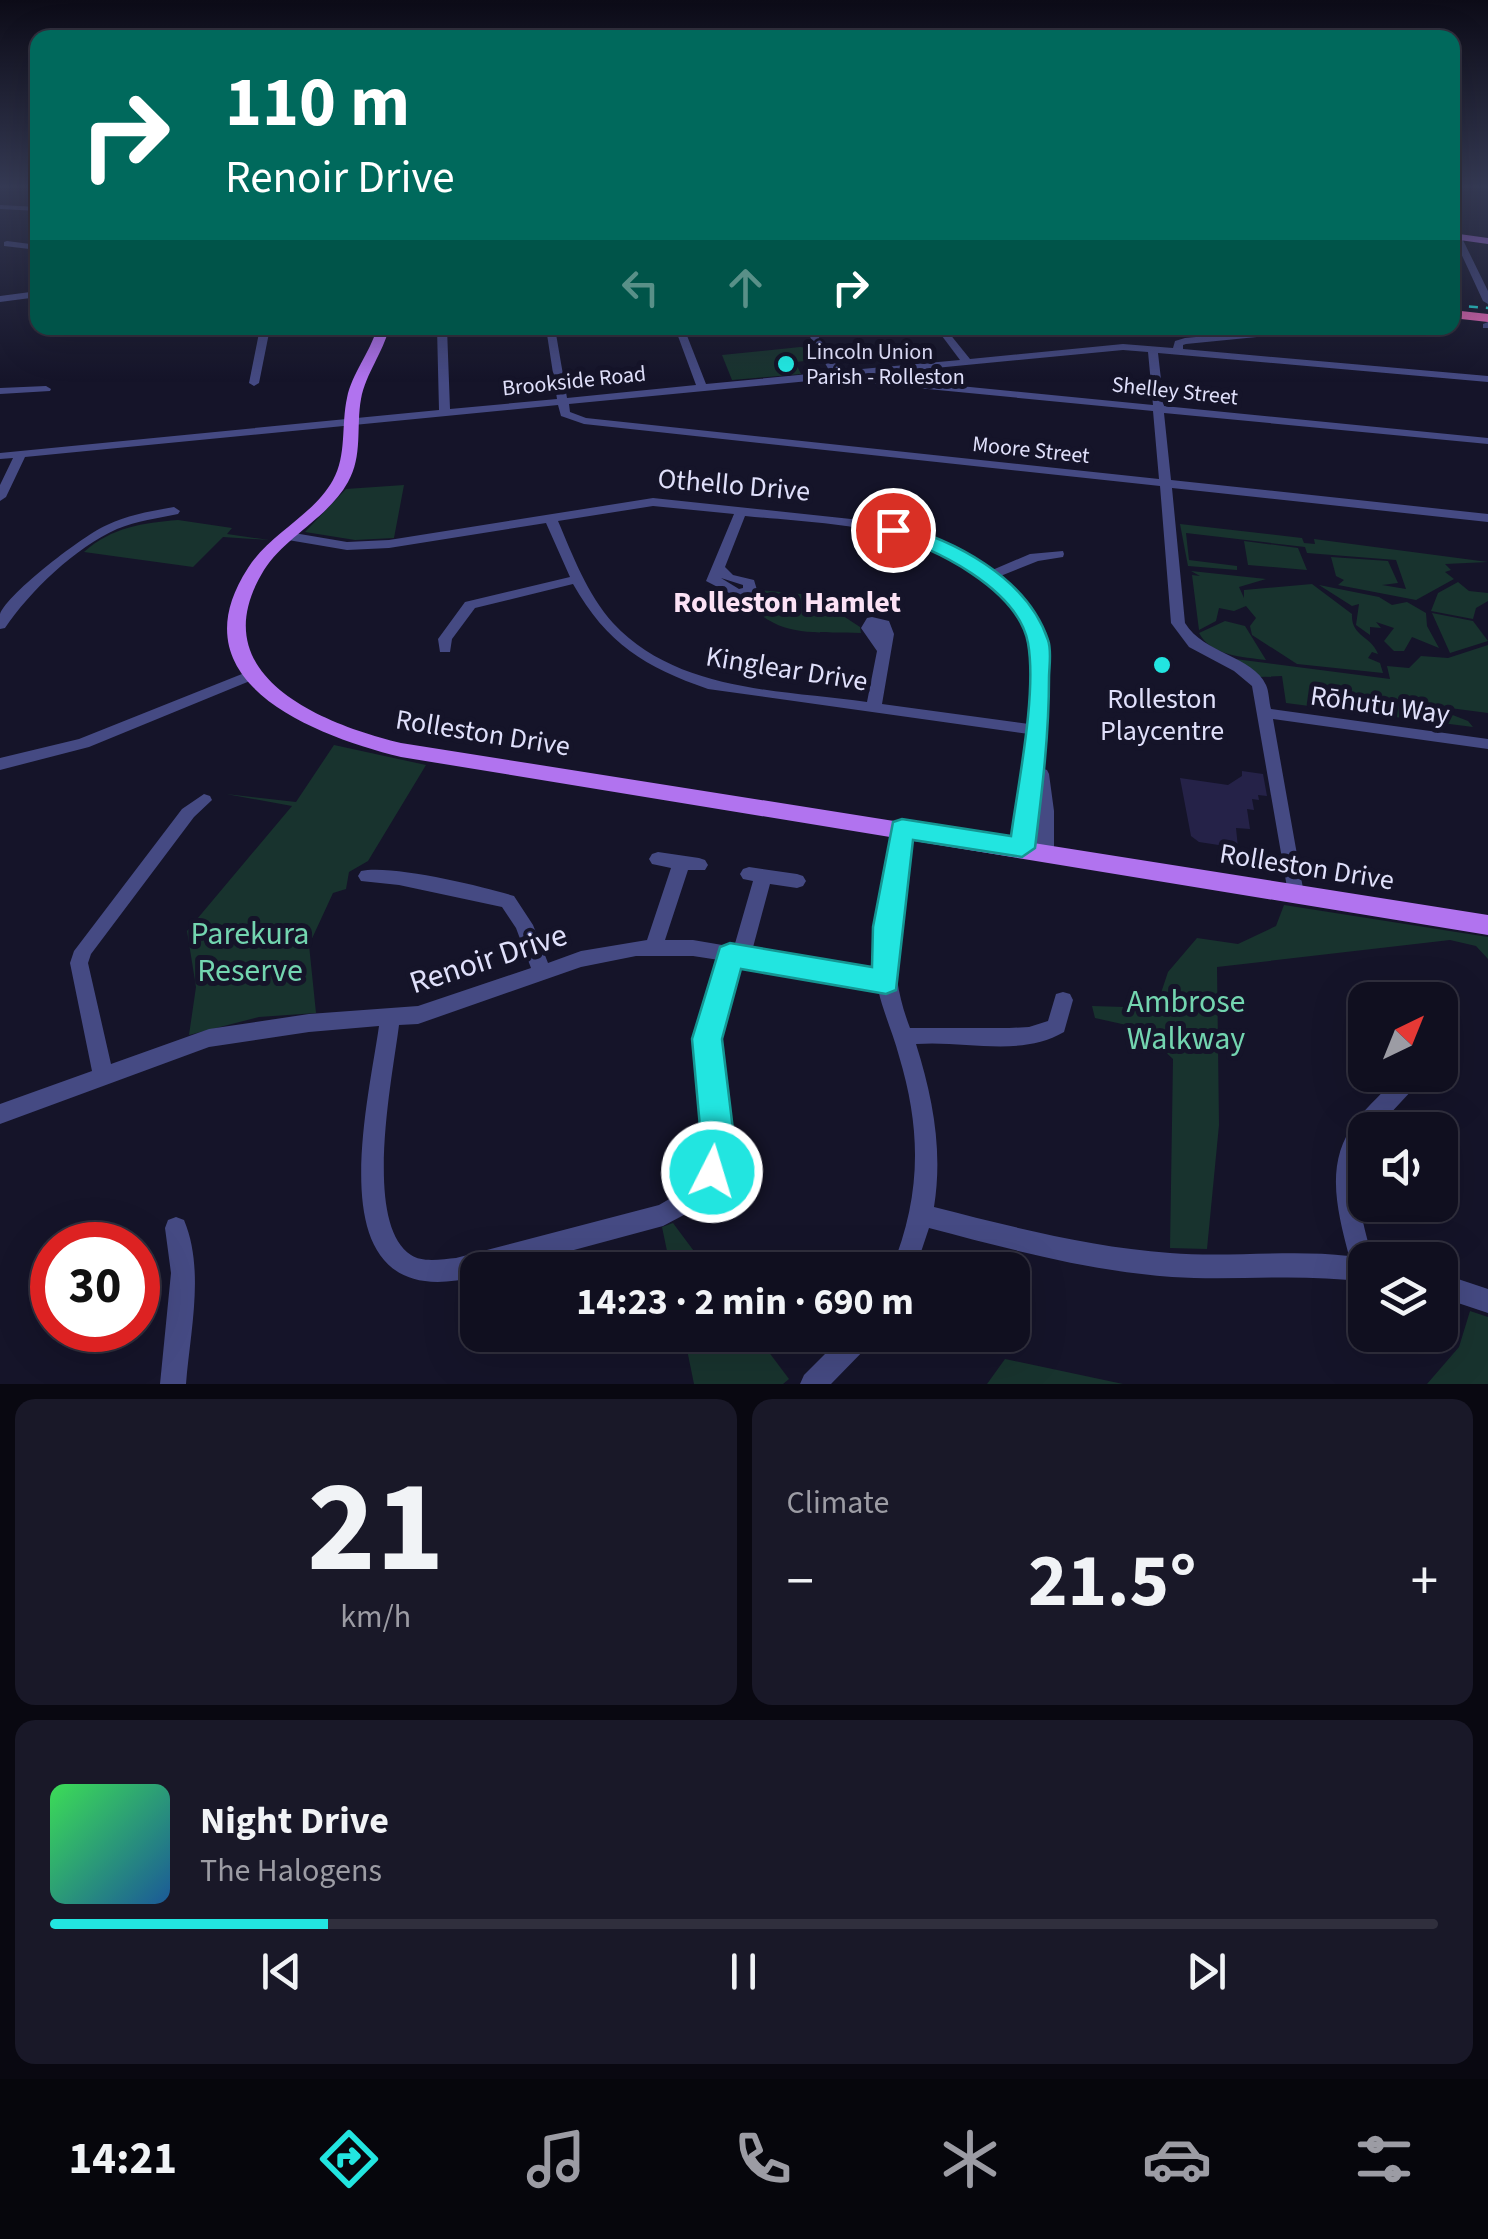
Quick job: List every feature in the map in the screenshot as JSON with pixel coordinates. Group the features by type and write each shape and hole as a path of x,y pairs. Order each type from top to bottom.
{"highway":[{"path":"1460,316 1486,323"}],"main road":[{"path":"252,675 236,640 238,609 259,566 321,507 342,479 357,386 380,335"},
{"name":"Rolleston Drive","path":"252,675 274,698 305,718 379,746 1118,863 1488,914"},
{"name":"Rolleston Drive","path":"1294,888 1488,925"}],"street":[{"path":"1463,252 1488,300"},
{"path":"0,299 30,295"},
{"path":"254,383 264,335"},
{"path":"442,335 445,412"},
{"name":"Moore Street","path":"551,335 570,417 1488,516"},
{"path":"683,335 702,388"},
{"path":"813,335 836,374"},
{"path":"946,335 968,362"},
{"path":"1218,335 1222,337"},
{"path":"1178,350 1183,341 1243,335"},
{"name":"Brookside Road","path":"0,456 1112,348 1153,348 1488,378"},
{"path":"1153,348 1180,628 1201,650 1254,679 1265,714 1294,888"},
{"name":"Shelley Street","path":"863,372 876,381 1488,441"},
{"path":"0,392 46,389"},
{"path":"0,498 21,454"},
{"name":"Othello Drive","path":"288,536 347,546 388,544 652,502 893,530 929,540 989,576 1016,602 1038,641 1037,733 1022,848"},
{"path":"0,625 13,606 95,536 121,523 174,510"},
{"path":"719,568 741,511"},
{"name":"Kinglear Drive","path":"550,517 576,580 600,620 680,676 713,686 1037,733"},
{"path":"989,576 1035,557 1058,554"},
{"path":"445,650 446,639 470,605 576,580"},
{"path":"874,707 883,650"},
{"path":"0,764 83,743 252,675"},
{"name":"Rōhutu Way","path":"1265,714 1488,744"},
{"name":"Othello Drive","path":"1037,733 1046,811 1044,851"},
{"path":"104,1074 80,963 83,951 176,827 204,800"},
{"path":"902,829 887,927 886,982 926,1116 922,1215 909,1252"},
{"path":"654,946 690,864 658,858"},
{"path":"390,1020 375,1155 374,1222 389,1252 400,1263 422,1270 456,1270 663,1215 684,1205 712,1172 717,1151 707,1039 736,956 756,875 797,881"},
{"path":"367,876 399,878 508,900 524,925 542,973"},
{"name":"Renoir Drive","path":"0,1114 104,1074 231,1033 309,1023 390,1020 449,1006 606,952 654,946 886,982"},
{"path":"904,1037 930,1031 1037,1037 1057,1026 1063,1000"},
{"path":"1358,1242 1349,1202 1350,1148 1398,1092"},
{"path":"922,1215 1036,1242 1172,1265 1285,1262 1348,1268"},
{"path":"173,1384 183,1273 176,1228"},
{"path":"1458,1291 1488,1301"},
{"path":"814,1384 845,1352"}],"green space":[{"path":"809,348 815,360 795,362 801,374 732,380 722,355"},
{"path":"404,485 394,538 355,540 305,532 346,489"},
{"path":"178,520 232,528 227,534 269,540 223,537 193,567 84,552 117,532"},
{"path":"1180,524 1302,538 1304,543 1315,544 1314,539 1488,562 1445,564 1451,570 1445,572 1454,579 1416,600 1338,585 1344,580 1336,576 1331,557 1388,561 1398,583 1382,585 1406,589 1396,560 1307,553 1305,547 1186,533 1189,560 1237,566 1237,570 1188,566"},
{"path":"1244,541 1298,548 1307,570 1248,565"},
{"path":"1191,571 1266,579 1239,587 1244,598 1244,590 1312,584 1352,614 1358,632 1378,654 1372,652 1368,658 1380,663 1383,673 1297,664 1252,635 1250,626 1256,618 1246,606 1234,611 1219,608 1216,621 1199,630 1192,575 1200,576"},
{"path":"1458,582 1469,591 1488,593 1488,601 1476,608 1473,619 1431,611 1438,593"},
{"path":"1319,585 1379,597 1392,605 1407,602 1426,613 1427,626 1439,648 1412,637 1404,651 1394,651 1384,641 1394,628 1376,622 1381,628 1370,627 1370,635 1356,625 1359,604 1352,606"},
{"path":"760,590 811,595 860,627 861,633 812,632 771,622 745,601"},
{"path":"1432,613 1473,621 1488,641 1450,653"},
{"path":"1225,621 1245,626 1266,660 1219,651 1204,641 1199,633"},
{"path":"1488,645 1488,713 1427,705 1468,721 1473,727 1286,703 1282,676 1259,677 1235,659 1390,679 1387,666 1409,668 1421,656 1448,658"},
{"name":"Parekura Reserve","path":"334,745 426,765 368,861 349,872 346,889 333,893 309,945 316,1013 259,1017 189,1035 196,987 187,931 292,806 226,794 296,802"},
{"name":"Ambrose Walkway","path":"1284,905 1488,937 1488,959 1476,946 1450,940 1217,967 1219,1125 1207,1249 1170,1248 1173,1059 1140,1028 1095,1018 1092,1006 1156,1008 1168,972 1197,938 1238,944 1276,926"},
{"path":"673,1223 695,1252 667,1252 662,1227"},
{"path":"1470,1311 1488,1317 1488,1384 1427,1384 1458,1352"},
{"path":"687,1352 769,1352 789,1379 783,1384 694,1384"},
{"path":"1005,1359 1123,1384 987,1384"}],"building":[{"path":"1242,771 1263,774 1267,796 1252,799 1254,810 1247,809 1250,829 1236,828 1238,848 1199,842 1191,836 1180,778 1228,785 1242,776"}],"railway":[{"path":"1460,306 1488,308"}],"place":[{"name":"Lincoln Union Parish - Rolleston","path":"786,364"},
{"name":"Rolleston Playcentre","path":"1162,665"}],"district":[{"name":"Rolleston Hamlet","path":"787,602"}],"route":[{"path":"712,1172 717,1138 707,1039 730,955 886,982 884,953 902,829 1022,848 1037,736 1038,641 1016,602 989,576 929,540 893,530"}]}
